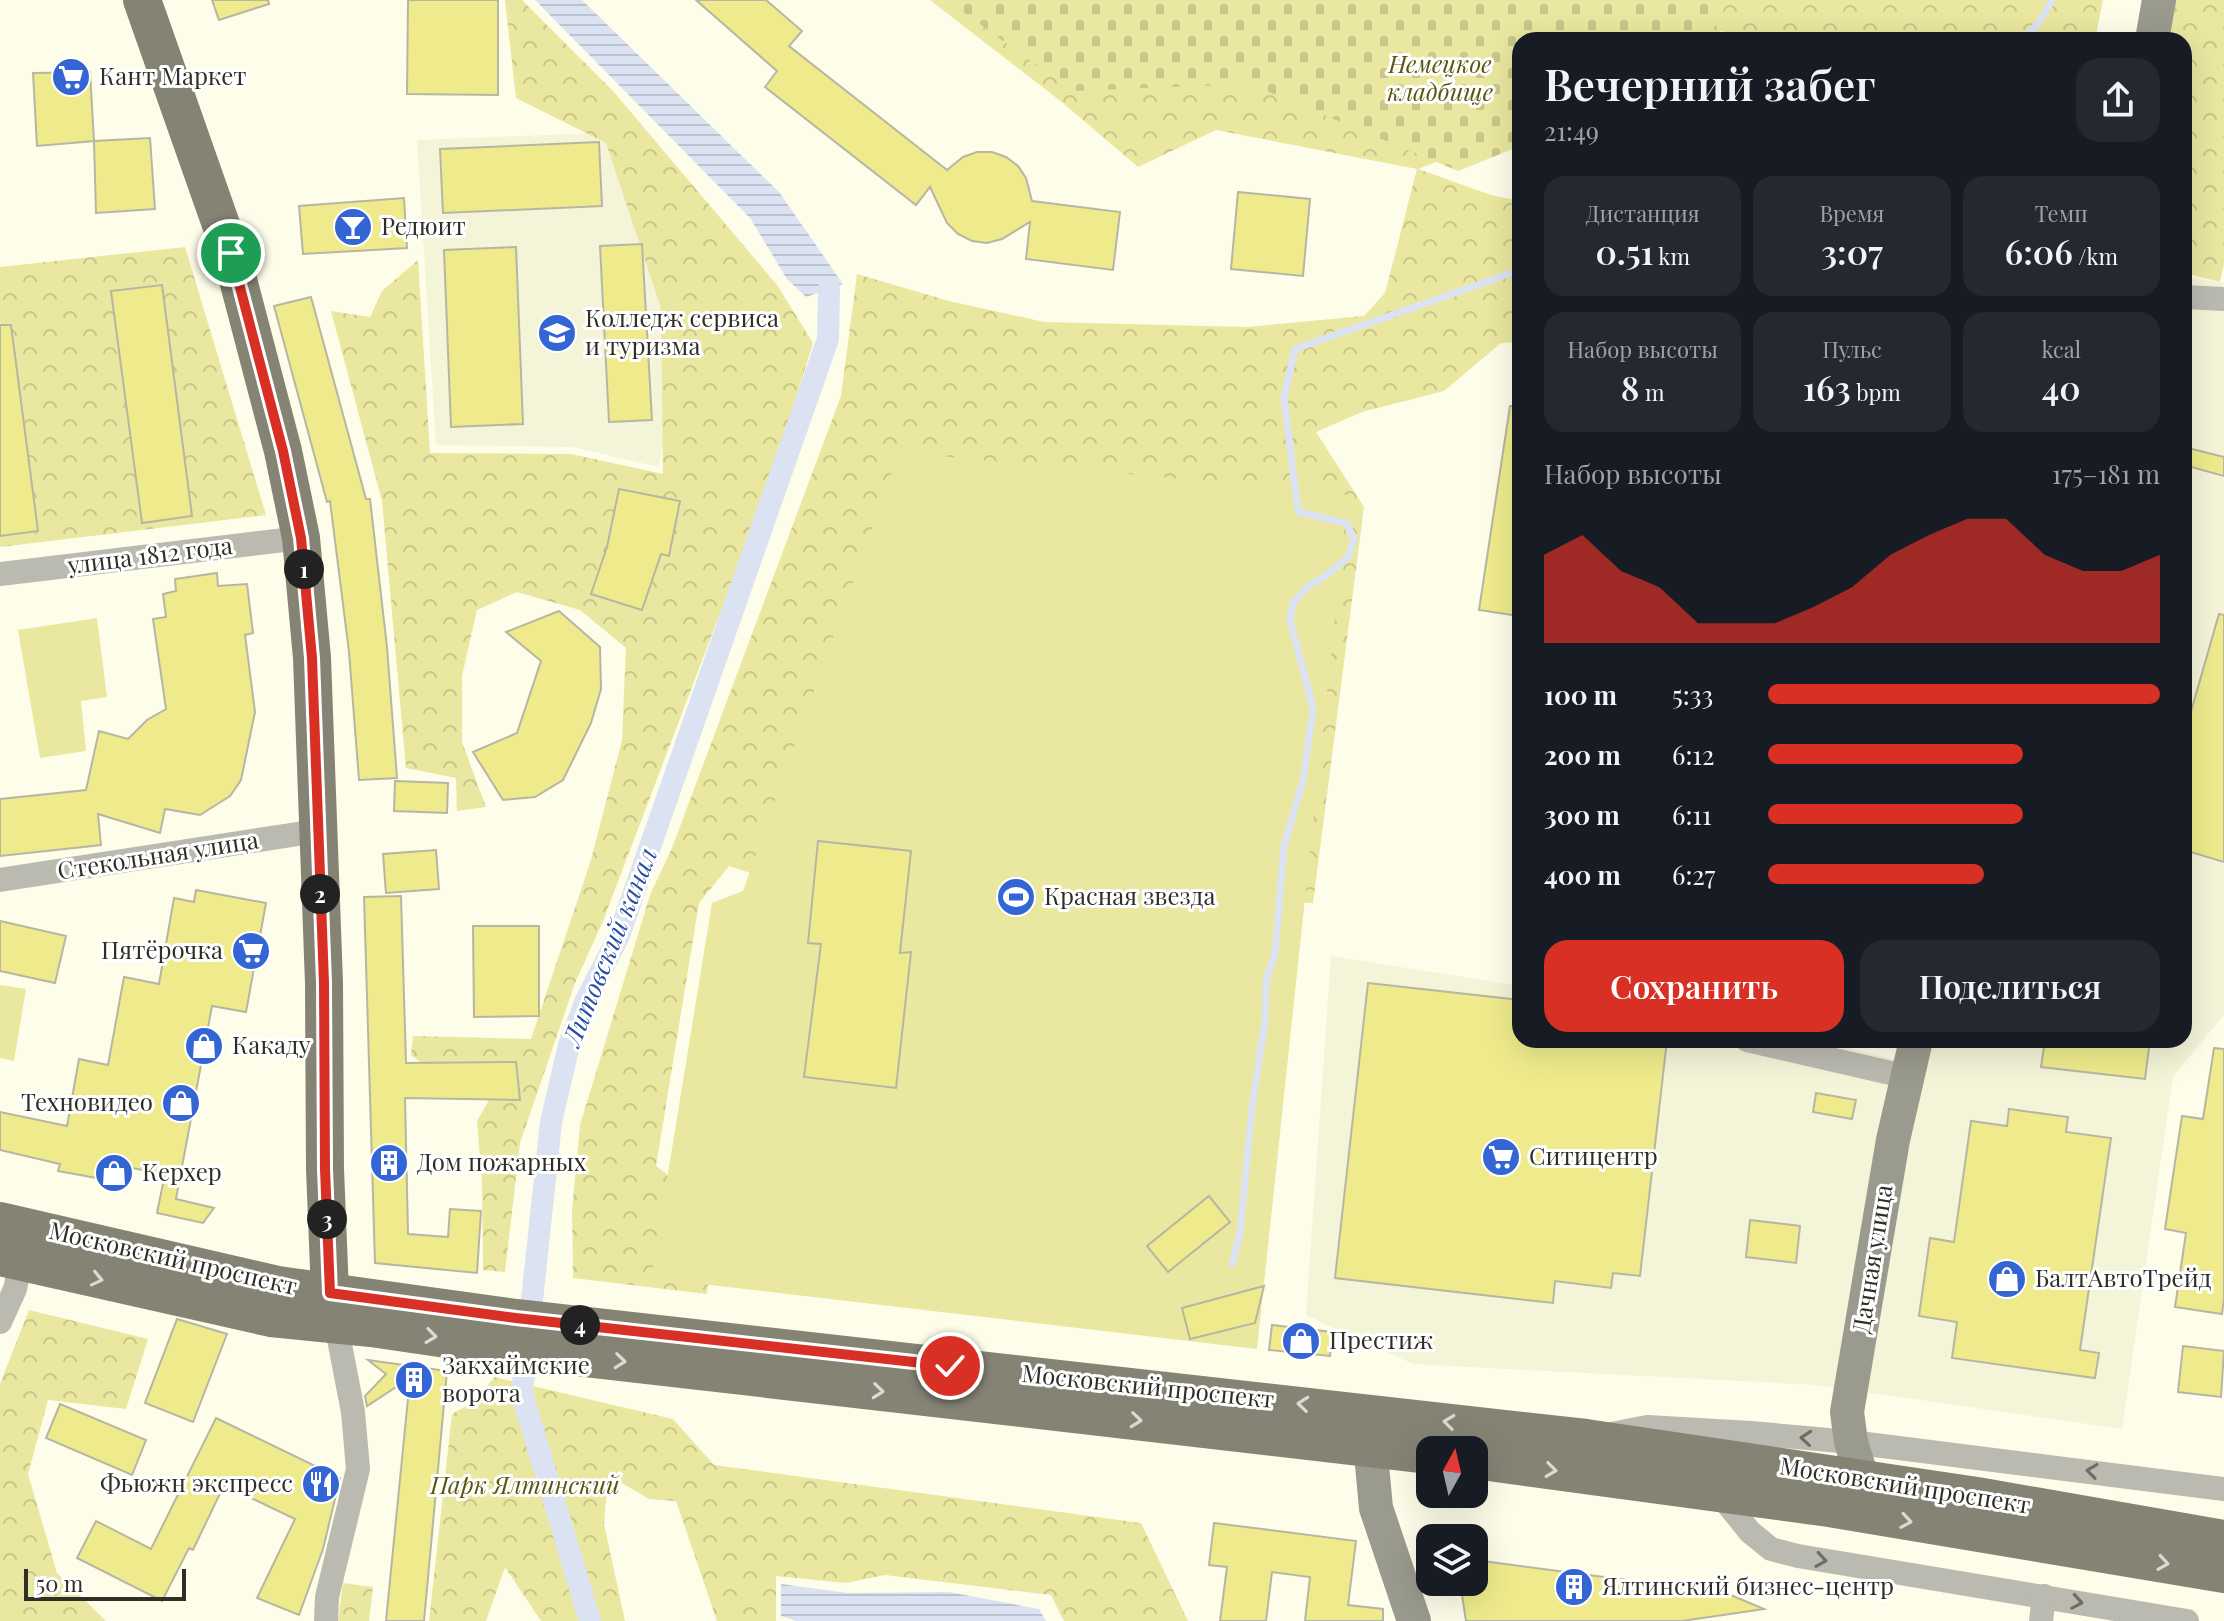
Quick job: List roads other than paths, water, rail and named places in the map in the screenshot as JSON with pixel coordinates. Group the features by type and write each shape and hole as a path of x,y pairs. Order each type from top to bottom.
{"main road":[{"path":"142,0 231,253 283,451 301,538 312,658 324,983 325,1169 333,1308"},
{"name":"Московский проспект","path":"0,1221 278,1285 333,1308 1416,1453"},
{"name":"Московский проспект","path":"10,1259 271,1318 333,1308"},
{"name":"Московский проспект","path":"529,1335 1586,1438 1862,1478 2224,1539"},
{"name":"Московский проспект","path":"1488,1462 1718,1492 2224,1574"}],"street":[{"path":"2153,32 2159,0"},
{"path":"2192,297 2224,299"},
{"name":"улица 1812 года","path":"0,574 301,538"},
{"name":"Стекольная улица","path":"0,880 317,831"},
{"path":"1782,1048 1908,1077"},
{"name":"Дачная улица","path":"1862,1478 1851,1442 1847,1412 1893,1140 1914,1048"},
{"path":"0,1322 15,1289 10,1259"},
{"path":"326,1621 327,1597 358,1469 353,1412 333,1308"},
{"name":"Московский проспект","path":"1586,1438 1647,1427 1851,1442 2224,1489"},
{"path":"1378,1448 1387,1478 1399,1578 1414,1621"},
{"path":"1718,1492 1750,1532 1771,1549 2187,1621"},
{"path":"2041,1621 2044,1596"}],"water":[{"path":"535,0 582,0 779,192 843,284 806,297 787,279 750,218"},
{"path":"781,1584 848,1593 949,1592 1039,1609 1046,1621 796,1621 781,1616"}],"waterway":[{"path":"2030,32 2052,0"},
{"path":"1232,1265 1240,1233 1252,1108 1265,1020 1266,981 1275,953 1284,846 1303,780 1313,708 1290,620 1293,603 1307,587 1349,556 1354,538 1346,523 1298,512 1284,397 1295,349 1512,273"},
{"name":"Литовский канал","path":"590,1621 522,1394 551,1122 569,1045 586,1000 618,938 828,339 829,289"}],"place":[{"name":"Кант Маркет","path":"71,77"},
{"name":"Редюит","path":"353,227"},
{"name":"Колледж сервиса и туризма","path":"557,333"},
{"name":"Красная звезда","path":"1016,897"},
{"name":"Пятёрочка","path":"251,951"},
{"name":"Какаду","path":"204,1046"},
{"name":"Техновидео","path":"181,1103"},
{"name":"Ситицентр","path":"1501,1157"},
{"name":"Дом пожарных","path":"389,1163"},
{"name":"Керхер","path":"114,1173"},
{"name":"БалтАвтоТрейд","path":"2007,1279"},
{"name":"Престиж","path":"1301,1341"},
{"name":"Закхаймские ворота","path":"414,1380"},
{"name":"Фьюжн экспресс","path":"321,1484"},
{"name":"Ялтинский бизнес-центр","path":"1574,1587"}],"park label":[{"name":"Немецкое кладбище","path":"1440,79"},
{"name":"Парк Ялтинский","path":"525,1486"}]}
